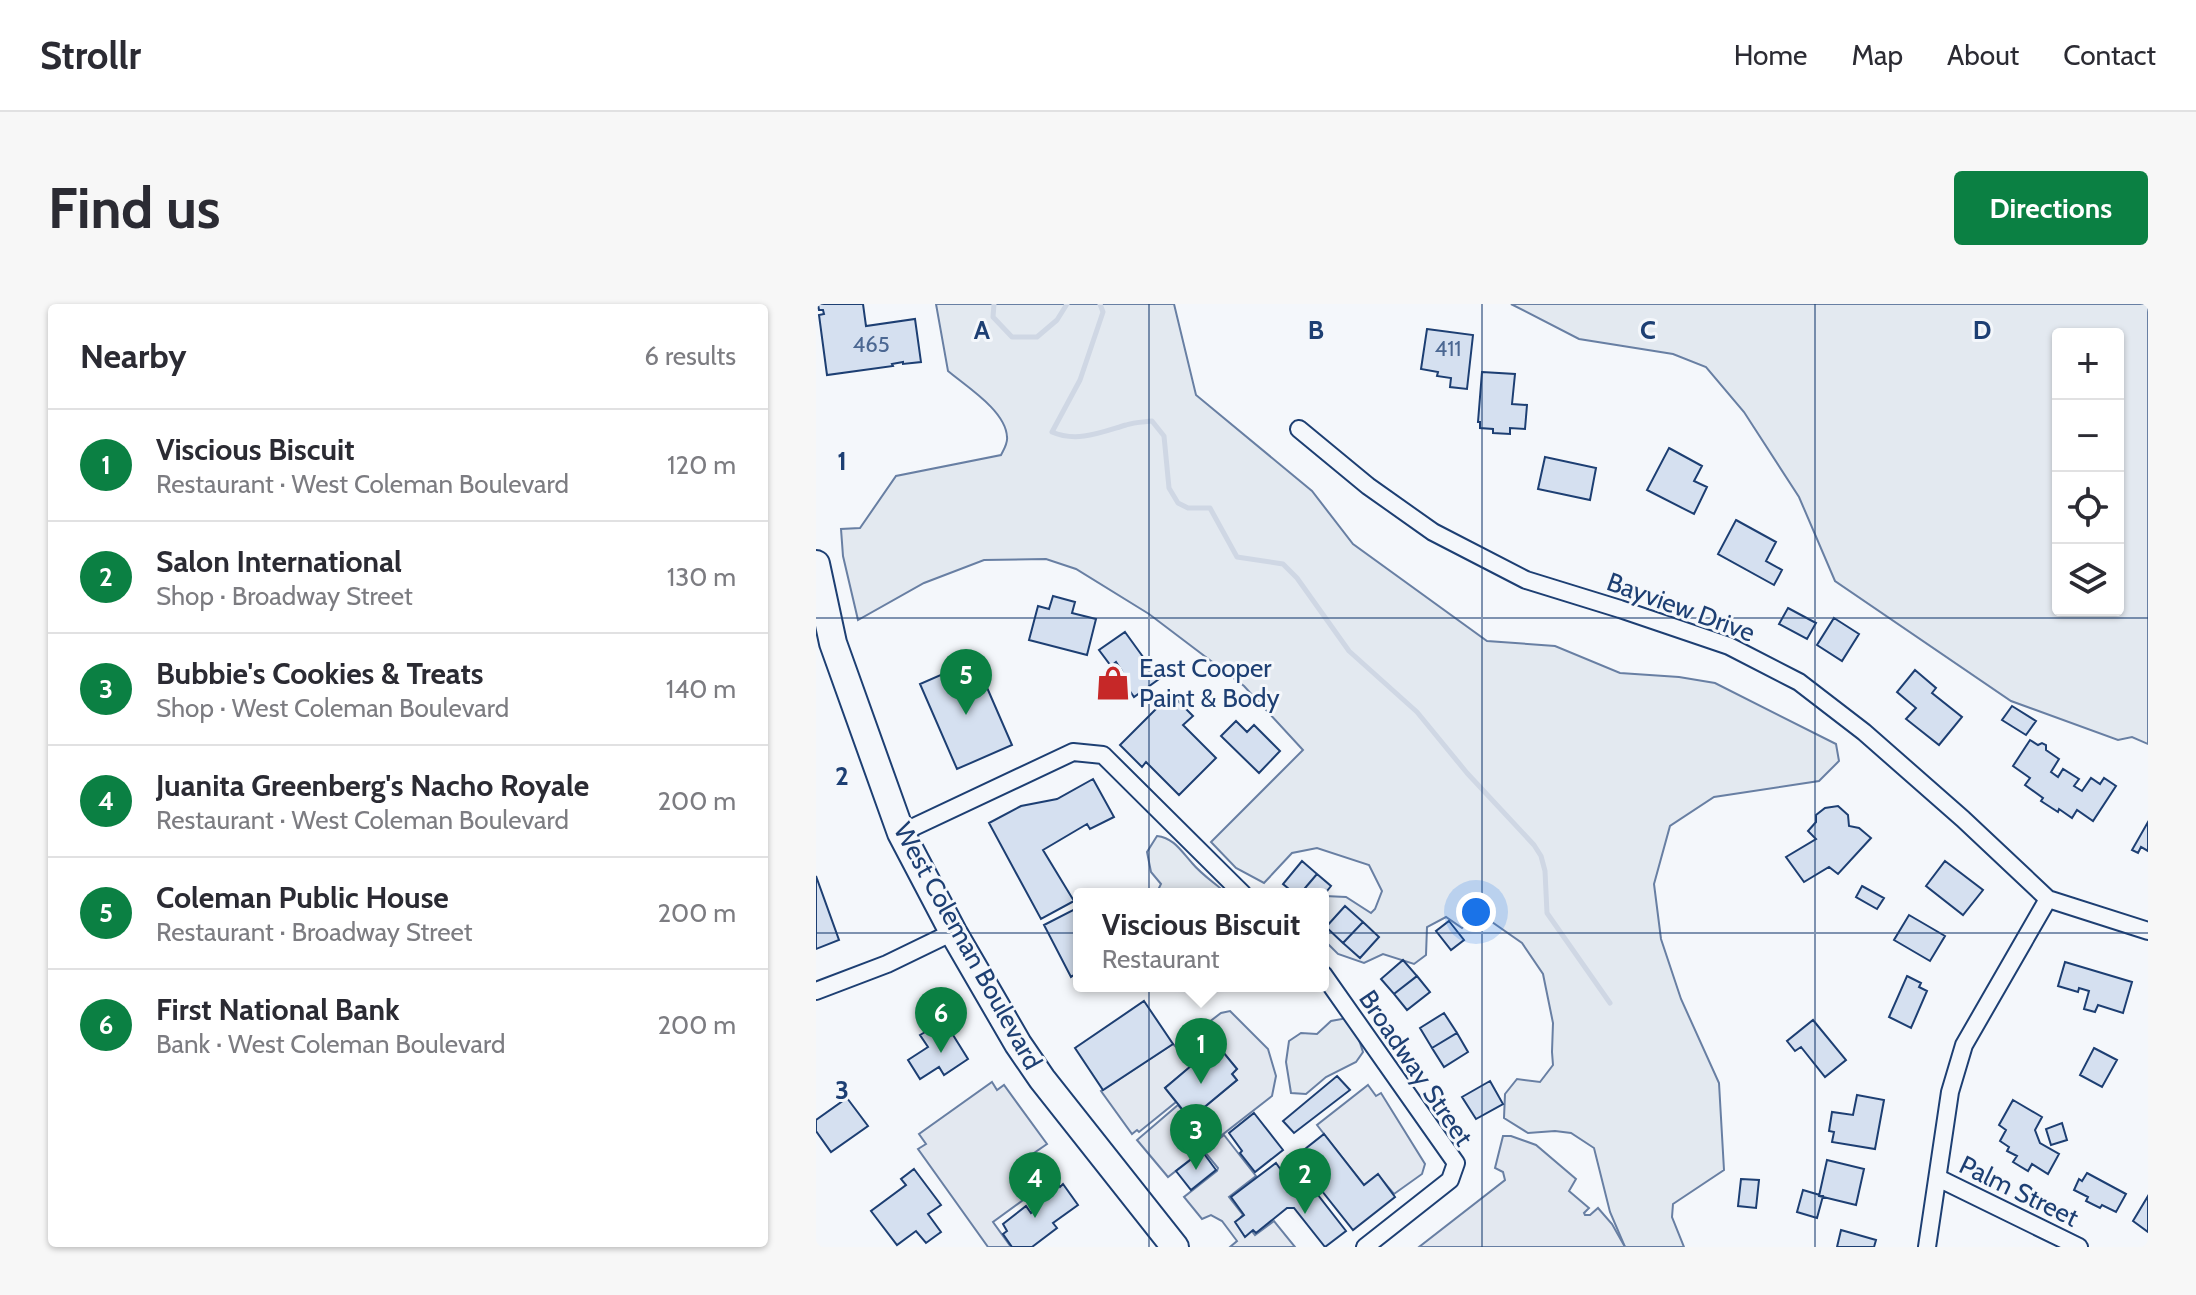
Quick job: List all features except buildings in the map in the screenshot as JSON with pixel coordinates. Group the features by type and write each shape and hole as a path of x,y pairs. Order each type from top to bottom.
{"main road":[{"name":"West Coleman Boulevard","path":"816,564 833,643 901,833 953,932 1018,1044 1042,1079 1175,1247"}],"street":[{"name":"Bayview Drive","path":"1299,429 1368,486 1433,532 1526,580 1729,646 1799,682 1875,741 2048,899 2148,931"},
{"path":"901,833 1073,752 1103,755 1237,888"},
{"path":"1927,1247 1950,1092 1964,1045 2048,899"},
{"path":"816,991 887,964 953,932"},
{"name":"Broadway Street","path":"1329,983 1456,1163 1450,1180 1365,1247"},
{"name":"Palm Street","path":"1938,1178 2075,1246"}],"shaded area":[{"path":"936,304 1174,304 1196,395 1312,491 1353,544 1487,641 1555,646 1620,673 1715,683 1836,744 1839,761 1819,781 1714,797 1670,826 1654,884 1661,939 1681,999 1719,1083 1724,1170 1673,1204 1672,1217 1684,1247 1625,1247 1610,1212 1594,1148 1571,1133 1528,1133 1504,1118 1505,1094 1517,1079 1540,1082 1553,1065 1553,1023 1543,974 1522,943 1479,913 1462,928 1446,917 1427,927 1426,955 1414,964 1383,954 1364,963 1338,954 1329,945 1329,896 1346,897 1371,913 1382,891 1369,865 1317,848 1292,853 1264,883 1236,868 1211,842 1303,750 1244,686 1149,614 1076,569 1046,559 984,560 924,583 858,620 843,556 841,529 860,528 896,476 1001,455 1007,442 1005,427 993,409 948,371"},
{"path":"1511,304 2148,304 2148,744 2132,737 2118,740 2011,701 1835,581 1799,497 1744,412 1706,367 1673,354 1579,339"},
{"path":"1157,836 1163,837 1173,842 1220,888 1159,888 1161,884 1151,872 1147,852"},
{"path":"1230,1011 1268,1049 1276,1076 1272,1096 1168,1177 1137,1140 1178,1105 1190,1119 1237,1080 1232,1074 1237,1069 1219,1048 1213,1052 1211,1050 1165,1088 1176,1102 1139,1132 1137,1130 1132,1134 1101,1091 1173,1044 1176,1047 1221,1013"},
{"path":"1347,1018 1363,1052 1356,1062 1326,1077 1306,1094 1291,1093 1286,1062 1289,1041 1301,1033 1317,1034 1331,1021"},
{"path":"992,1082 997,1090 1004,1085 1047,1144 1034,1153 1052,1179 993,1222 1011,1247 988,1247 918,1149 926,1144 919,1134"},
{"path":"1368,1085 1376,1096 1381,1093 1425,1164 1422,1174 1394,1194 1378,1175 1364,1185 1317,1125"},
{"path":"1224,1135 1256,1176 1229,1197 1243,1215 1241,1217 1255,1235 1274,1221 1295,1247 1230,1247 1237,1241 1222,1221 1211,1215 1202,1219 1184,1197 1217,1171 1218,1168 1204,1151"},
{"path":"1503,1136 1536,1145 1576,1179 1569,1191 1589,1208 1585,1215 1598,1208 1612,1224 1625,1247 1419,1247 1505,1180 1503,1172 1495,1168"}],"waterway":[{"path":"994,304 993,317 1012,337 1037,337 1057,320 1067,304"},
{"path":"1100,304 1103,312 1080,380 1052,432 1071,437 1152,421 1164,436 1169,488 1178,503 1188,508 1210,508 1237,557 1283,564 1297,578 1349,651 1417,712 1467,773 1534,845 1545,871 1547,913 1610,1003"}],"place":[{"name":"East Cooper Paint & Body","path":"1113,683"},
{"name":"Coleman Public House","path":"966,715"},
{"name":"First National Bank","path":"941,1053"},
{"name":"Viscious Biscuit","path":"1201,1084"},
{"name":"Bubbie's Cookies & Treats","path":"1196,1170"},
{"name":"Salon International","path":"1305,1214"},
{"name":"Juanita Greenberg's Nacho Royale","path":"1035,1218"}]}
